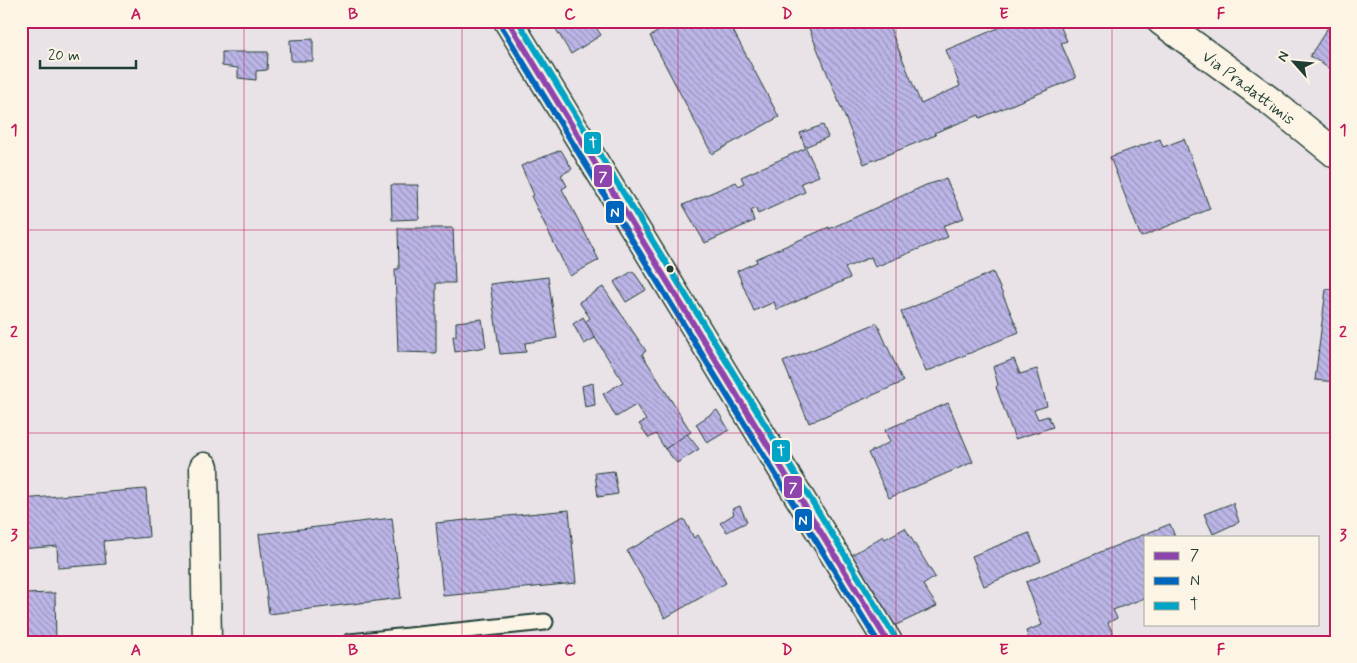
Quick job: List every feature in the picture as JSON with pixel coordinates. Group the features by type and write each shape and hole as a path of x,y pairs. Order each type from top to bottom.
{"street":[{"path":"508,21 888,642"},
{"name":"Via Pradattimis","path":"1161,21 1270,101 1336,154"},
{"path":"204,467 207,642"}],"lane":[{"path":"350,642 545,622"}],"building":[{"path":"551,21 592,21 601,35 571,54"},
{"path":"677,21 728,21 779,117 712,154 650,36"},
{"path":"806,21 887,21 921,104 960,86 946,50 1015,21 1058,21 1067,41 1061,43 1076,78 980,118 979,115 934,133 936,135 864,164"},
{"path":"1332,21 1336,21 1336,73 1310,56"},
{"path":"313,39 313,61 291,61 290,40"},
{"path":"222,52 268,52 267,70 256,71 256,80 238,78 238,68 222,66"},
{"path":"823,125 828,137 805,147 800,133"},
{"path":"1160,139 1163,147 1184,139 1210,209 1141,237 1110,157"},
{"path":"806,148 819,176 801,183 805,192 758,214 755,208 751,211 754,221 705,243 683,205 736,182 739,186 744,183 741,177"},
{"path":"561,150 572,169 561,175 567,186 562,189 599,260 570,276 531,196 534,195 521,166"},
{"path":"946,179 964,218 943,226 948,237 875,267 871,257 845,268 850,278 777,310 774,302 754,311 737,271 757,262 756,259 829,227 829,229 926,185"},
{"path":"391,185 418,185 419,219 392,220"},
{"path":"398,228 453,228 455,283 436,283 436,353 398,352 395,269 399,269"},
{"path":"633,271 646,290 626,302 614,282"},
{"path":"993,272 1019,332 926,372 901,312"},
{"path":"548,277 557,338 525,343 526,352 500,354 490,284"},
{"path":"603,287 646,351 642,354 691,432 665,449 656,434 649,438 639,424 646,420 636,405 616,417 603,394 623,382 585,322 590,318 579,302"},
{"path":"1326,289 1336,290 1336,382 1315,380"},
{"path":"583,317 595,338 584,344 573,324"},
{"path":"482,319 486,347 455,352 453,336 456,336 456,322"},
{"path":"877,323 903,382 809,423 783,362"},
{"path":"1014,359 1020,374 1037,369 1047,406 1034,410 1038,419 1048,416 1053,427 1015,439 996,387 998,385 993,367"},
{"path":"593,383 595,405 585,407 582,386"},
{"path":"948,403 973,462 889,498 868,453 890,442 885,430"},
{"path":"717,410 729,430 707,443 696,424"},
{"path":"687,434 699,449 677,463 665,449"},
{"path":"614,471 618,494 598,497 595,473"},
{"path":"146,489 149,537 104,541 106,564 58,568 57,546 21,549 21,499"},
{"path":"1233,503 1239,522 1213,534 1204,514"},
{"path":"740,506 747,522 727,532 720,523 734,514 732,509"},
{"path":"569,510 576,583 443,596 436,523"},
{"path":"392,518 401,598 269,614 259,534"},
{"path":"684,519 694,538 698,535 726,583 665,618 627,551"},
{"path":"1170,524 1175,536 1144,536 1144,598 1113,610 1117,618 1108,623 1117,642 1030,642 1026,631 1042,625 1026,582"},
{"path":"905,528 935,577 923,585 937,606 894,626 850,556 883,536 885,539"},
{"path":"1029,533 1041,561 984,586 972,556"},
{"path":"55,593 56,642 24,642 22,594"}],"transit line":[{"name":"7","path":"508,21 888,642"},
{"name":"T","path":"518,21 895,637"},
{"name":"N","path":"501,26 878,642"}]}
